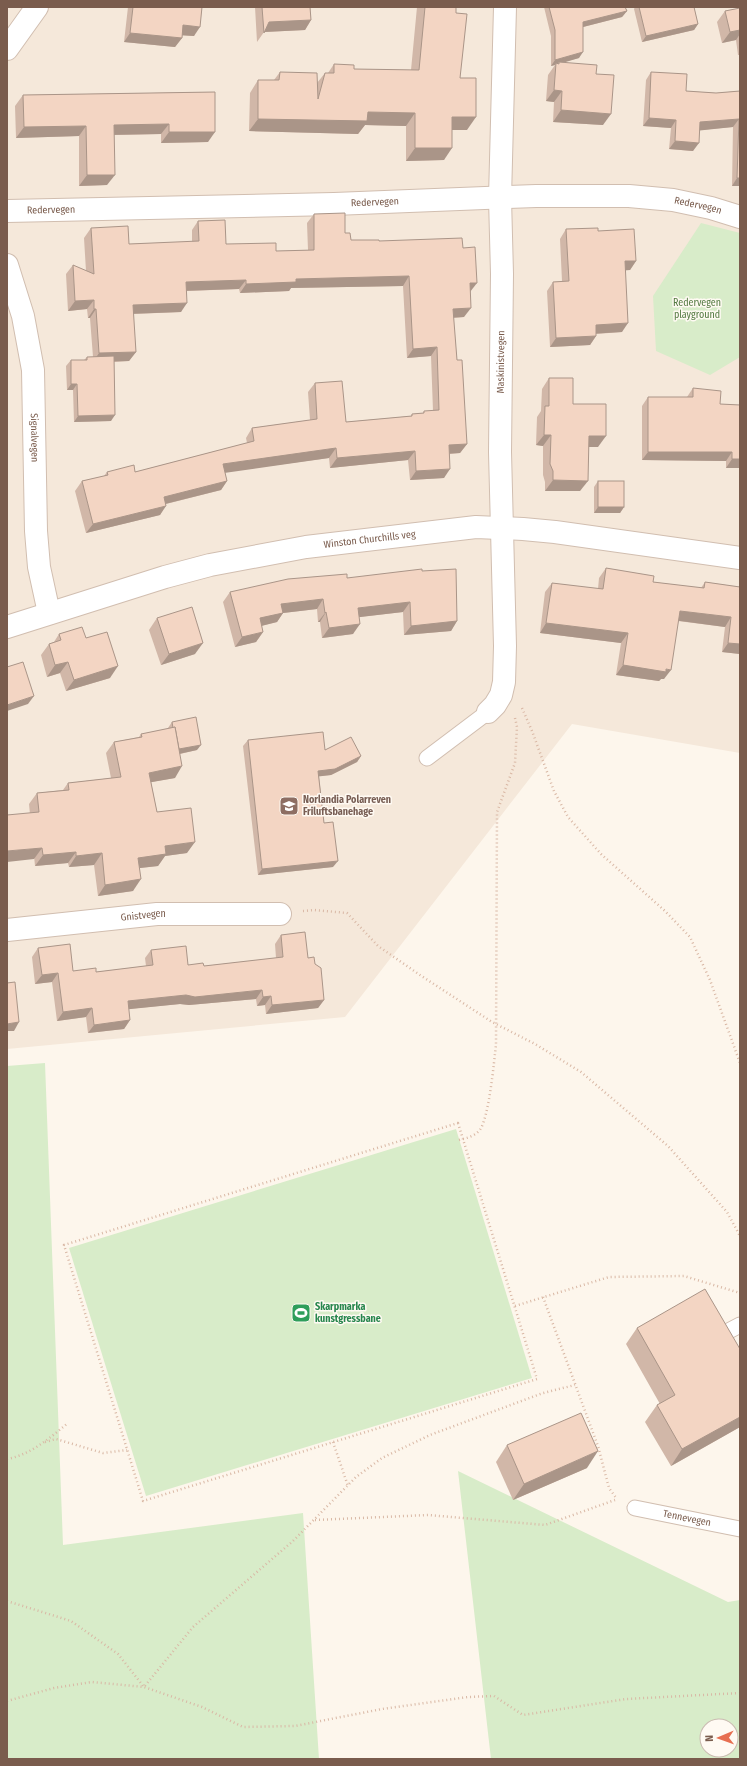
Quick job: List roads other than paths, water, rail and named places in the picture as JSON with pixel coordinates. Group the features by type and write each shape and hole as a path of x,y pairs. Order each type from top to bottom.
{"street":[{"path":"7,49 37,7"},
{"name":"Maskinistvegen","path":"488,712 495,705 502,688 505,646 500,445 502,274 500,198 505,7"},
{"name":"Redervegen","path":"7,211 350,204 500,198 629,196 673,200 711,208 740,217"},
{"name":"Signalvegen","path":"7,265 23,316 33,370 36,531 39,567 49,613"},
{"name":"Winston Churchills veg","path":"7,627 165,577 210,565 306,547 476,526 555,532 740,558"},
{"name":"Gnistvegen","path":"7,930 157,914 280,914"}],"lane":[{"path":"427,758 488,712"},
{"path":"721,1335 740,1325"},
{"name":"Tennevegen","path":"635,1508 740,1529"}],"place":[{"name":"Norlandia Polarreven Friluftsbanehage","path":"289,806"},
{"name":"Skarpmarka kunstgressbane","path":"301,1313"}],"park label":[{"name":"Redervegen playground","path":"697,308"}]}
